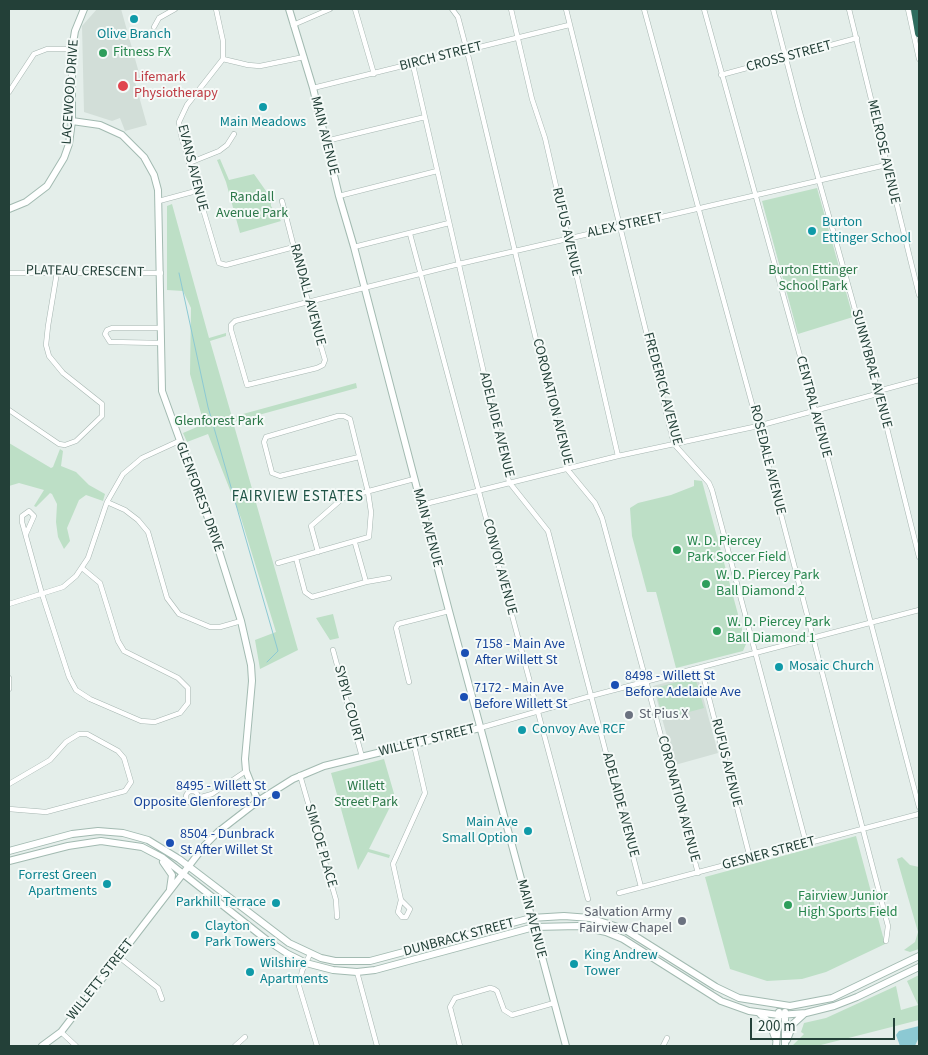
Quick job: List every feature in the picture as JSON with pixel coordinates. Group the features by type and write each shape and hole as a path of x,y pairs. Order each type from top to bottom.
{"highway":[{"path":"915,9 919,33"}],"street":[{"name":"LACEWOOD DRIVE","path":"9,209 36,195 47,186 58,170 70,144 72,122 72,49 74,31 84,9"},
{"path":"154,27 159,18 175,9"},
{"path":"216,9 223,41 223,59 260,66 304,57"},
{"name":"MAIN AVENUE","path":"289,9 313,88 339,196 354,246 414,479 566,1046"},
{"path":"293,25 330,9"},
{"path":"355,9 374,74"},
{"name":"CORONATION AVENUE","path":"452,9 458,17 467,51 567,469 595,503 602,518 698,873"},
{"name":"RUFUS AVENUE","path":"511,9 532,99 545,138 618,456"},
{"name":"FREDERICK AVENUE","path":"566,9 674,444 709,483 712,490 806,843"},
{"name":"ROSEDALE AVENUE","path":"644,9 758,426 888,926 886,941"},
{"name":"CENTRAL AVENUE","path":"704,9 815,410 919,807"},
{"name":"SUNNYBRAE AVENUE","path":"773,9 878,392 919,557"},
{"name":"MELROSE AVENUE","path":"849,9 919,295"},
{"path":"908,9 919,58"},
{"name":"BIRCH STREET","path":"313,88 413,65 569,25"},
{"name":"CROSS STREET","path":"721,75 857,38"},
{"path":"9,92 34,54 47,49 72,49"},
{"name":"EVANS AVENUE","path":"223,59 180,116 179,128 196,191 219,263 226,265 294,248"},
{"name":"ADELAIDE AVENUE","path":"413,65 448,224 459,264 509,482 548,532 642,887"},
{"path":"326,141 425,118"},
{"name":"GLENFOREST DRIVE","path":"72,122 100,125 122,135 140,152 149,165 158,190 162,391 213,532 241,621 252,665 246,731 246,771 258,801"},
{"path":"189,162 219,151 227,145 234,134"},
{"name":"ALEX STREET","path":"247,385 231,330 231,325 235,322 459,264 755,197 886,165"},
{"path":"339,196 436,170"},
{"path":"159,201 196,191"},
{"name":"RANDALL AVENUE","path":"247,385 317,368 323,365 325,360 282,201"},
{"path":"354,246 448,224"},
{"name":"CONVOY AVENUE","path":"410,234 588,899"},
{"path":"9,410 59,444 65,445 76,441 102,416 102,404 64,373 50,356 46,345 57,272"},
{"name":"PLATEAU CRESCENT","path":"9,273 161,273"},
{"path":"160,328 112,328 105,334 110,342 160,343"},
{"path":"421,505 618,456 758,426 874,395 878,392 919,380"},
{"path":"278,563 355,543 371,536 371,512 368,492 350,419 344,416 270,434 266,437 264,442 272,473 280,476 359,457"},
{"path":"9,604 63,587 76,576 82,568 106,502 117,482 130,466 142,458 179,441"},
{"path":"318,552 311,526 312,522 327,514 343,498 414,479"},
{"path":"106,502 125,510 138,520 148,532 167,598 172,608 195,622 210,627 220,627 241,621"},
{"path":"26,534 42,594 69,677 76,690 90,699 141,721 155,722 180,713 188,702 188,688 178,678 124,651 118,641 100,583 82,568"},
{"path":"355,543 366,582"},
{"path":"296,558 305,592 312,597 366,582 389,578"},
{"name":"WILLETT STREET","path":"42,1046 61,1032 218,832 258,801 300,776 324,766 480,728 536,710 919,610"},
{"path":"409,682 396,628 398,624 449,611"},
{"name":"SYBYL COURT","path":"333,650 362,757"},
{"name":"RUFUS AVENUE","path":"701,667 750,858"},
{"path":"9,678 9,689"},
{"path":"9,784 50,760 66,742 79,734 87,734 118,751 124,758 131,782 125,792 46,812 9,809"},
{"path":"401,900 393,864 425,793 414,745"},
{"path":"198,798 212,794 246,771"},
{"name":"SIMCOE PLACE","path":"300,776 336,900 337,917"},
{"name":"GESNER STREET","path":"619,893 919,814"},
{"name":"DUNBRACK STREET","path":"9,851 72,834 111,831 148,840 189,867 290,943 310,954 335,962 370,961 532,918 564,916 606,922 653,946 716,987 739,998 782,1006 810,1004 832,998 919,956"},
{"name":"DUNBRACK STREET","path":"9,861 68,846 101,841 124,843 150,851 184,874 268,941 306,963 333,970 357,972 420,959 534,926 579,926 615,935 721,1001 759,1013 782,1015 806,1013 857,997 919,967"},
{"path":"150,851 168,867 172,875 172,884 165,899"},
{"path":"310,954 302,970 300,986 317,1046"},
{"path":"119,957 158,988 162,999"},
{"path":"357,972 377,1046"},
{"path":"460,1046 450,1007 456,998 490,988 494,989 497,991 504,1010 512,1015 554,1003"},
{"path":"782,1006 785,1046"},
{"path":"759,1013 770,1023 776,1045"},
{"path":"785,1046 791,1028 806,1013"},
{"path":"776,1045 782,1015"},
{"path":"61,1032 76,1046"},
{"path":"235,1046 245,1037"},
{"path":"663,1046 667,1038"}],"shaded area":[{"path":"97,9 121,9 141,80 135,82 147,125 125,131 120,118 112,121 84,112 82,26"},
{"path":"697,674 718,753 675,765 653,686"}],"green space":[{"name":"Randall Avenue Park","path":"220,159 229,180 254,174 271,198 271,206 281,221 240,233 226,182 217,160"},
{"name":"Burton Ettinger School Park","path":"817,188 853,317 798,334 762,201"},
{"name":"Glenforest Park","path":"172,204 209,338 226,333 226,336 210,341 232,417 356,383 357,388 233,422 298,650 260,669 255,640 276,632 241,518 208,434 187,442 183,433 204,424 190,374 191,308 183,291 167,290 167,206"},
{"path":"9,443 51,468 60,449 63,451 61,466 76,472 89,485 105,494 103,501 86,495 79,500 67,528 70,541 64,549 58,537 56,522 57,504 52,494 50,493 36,507 34,506 44,490 19,483 9,486"},
{"path":"694,480 702,481 746,644 743,651 676,668 656,592 647,592 632,536 630,508 638,503 671,495 694,486"},
{"path":"333,614 339,638 330,640 316,618"},
{"path":"695,677 704,708 663,719 655,688"},
{"name":"Willett Street Park","path":"384,759 395,797 369,849 390,855 389,858 368,852 358,870 331,773"},
{"path":"856,836 885,944 826,972 802,979 767,981 730,969 705,877"},
{"path":"902,857 910,865 919,867 919,949 910,952 904,950 915,942 918,932 897,859"},
{"path":"919,975 919,1020 817,1046 792,1046 804,1034 801,1032 804,1023 826,1018 896,986 901,1010 918,1005 907,981"}],"water":[{"path":"919,1026 919,1037 915,1046 900,1046 896,1035 899,1031"}],"waterway":[{"path":"179,273 208,407 278,651 267,662"}],"place":[{"name":"Olive Branch","path":"134,19"},
{"name":"Fitness FX","path":"103,53"},
{"name":"Lifemark Physiotherapy","path":"123,86"},
{"name":"Main Meadows","path":"263,107"},
{"name":"Burton Ettinger School","path":"812,231"},
{"name":"W. D. Piercey Park Soccer Field","path":"677,550"},
{"name":"W. D. Piercey Park Ball Diamond 2","path":"706,584"},
{"name":"W. D. Piercey Park Ball Diamond 1","path":"717,631"},
{"name":"7158 - Main Ave After Willett St","path":"465,653"},
{"name":"Mosaic Church","path":"779,667"},
{"name":"8498 - Willett St Before Adelaide Ave","path":"615,685"},
{"name":"7172 - Main Ave Before Willett St","path":"464,697"},
{"name":"St Pius X","path":"629,715"},
{"name":"Convoy Ave RCF","path":"522,730"},
{"name":"8495 - Willett St Opposite Glenforest Dr","path":"276,795"},
{"name":"Main Ave Small Option","path":"528,831"},
{"name":"8504 - Dunbrack St After Willet St","path":"170,843"},
{"name":"Forrest Green Apartments","path":"107,884"},
{"name":"Parkhill Terrace","path":"276,903"},
{"name":"Fairview Junior High Sports Field","path":"788,905"},
{"name":"Salvation Army Fairview Chapel","path":"682,921"},
{"name":"Clayton Park Towers","path":"195,935"},
{"name":"King Andrew Tower","path":"574,964"},
{"name":"Wilshire Apartments","path":"250,972"}],"district":[{"name":"FAIRVIEW ESTATES","path":"298,498"}]}
